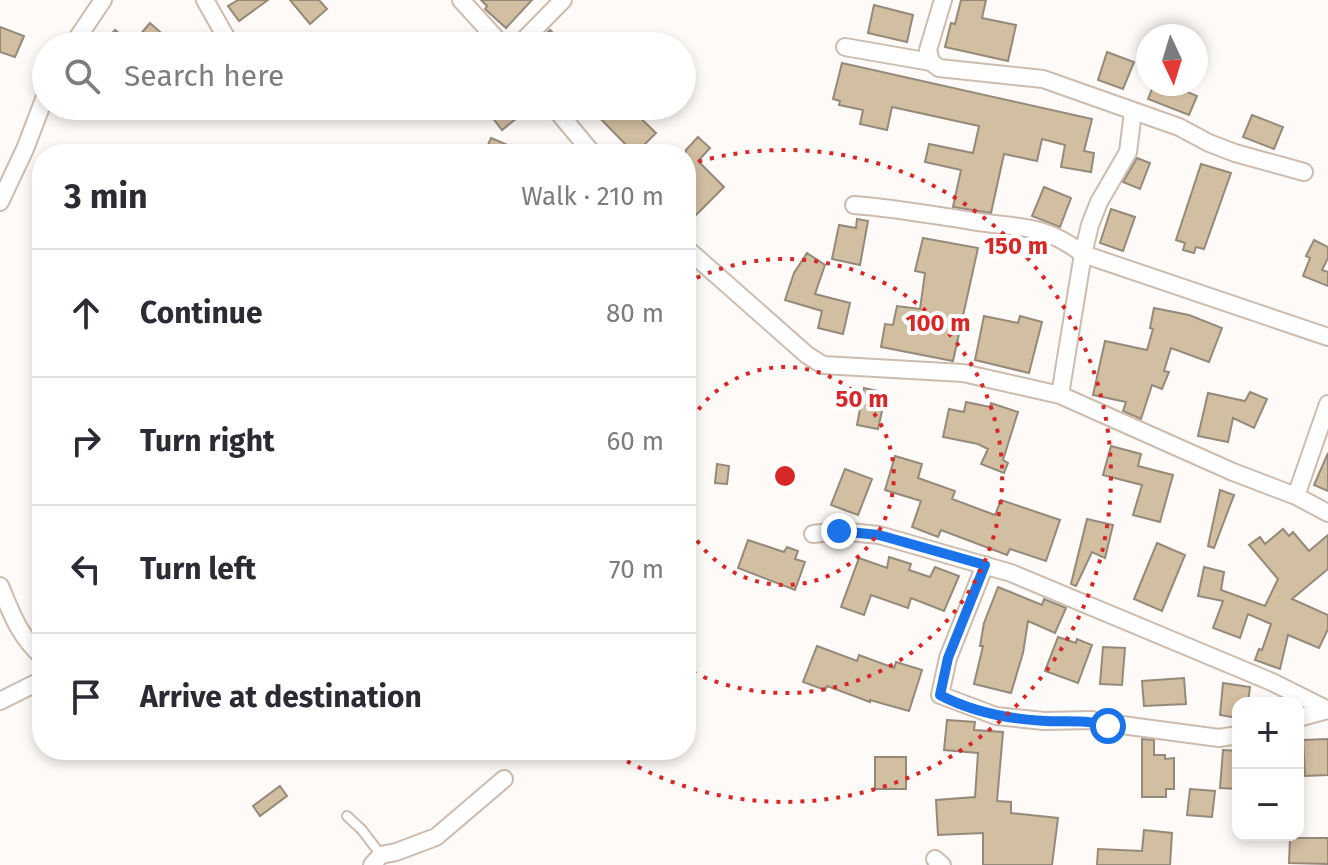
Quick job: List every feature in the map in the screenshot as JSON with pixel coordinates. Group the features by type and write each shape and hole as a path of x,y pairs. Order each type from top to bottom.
{"street":[{"path":"81,32 103,0"},
{"path":"205,0 223,32"},
{"path":"461,0 490,32"},
{"path":"532,32 563,0"},
{"path":"931,62 928,50 943,0"},
{"path":"845,47 931,62 939,68 1043,79 1179,127 1235,153 1304,172"},
{"path":"1060,395 1083,254 1099,202 1128,152 1133,112"},
{"path":"0,202 36,120"},
{"path":"565,120 585,144"},
{"path":"854,205 903,208 989,224 1029,226 1064,240 1083,254 1328,337"},
{"path":"696,257 807,355 823,365 963,373 1060,395 1233,472 1296,496 1328,513"},
{"path":"1296,496 1328,404"},
{"path":"813,534 839,531 879,535 1011,573 1272,682 1328,710"},
{"path":"985,565 948,658 940,695 996,716 1044,721 1092,720 1108,726 1122,725 1219,738 1232,736"},
{"path":"0,586 16,624 32,648"},
{"path":"0,701 32,685"},
{"path":"1304,716 1328,710"},
{"path":"376,860 436,837 504,779"}],"lane":[{"path":"347,816 362,830 376,860"}],"building":[{"path":"238,0 268,0 239,21 228,6"},
{"path":"290,0 319,0 327,9 310,24"},
{"path":"481,0 532,0 506,28 485,9 487,6"},
{"path":"961,0 986,0 982,18 1016,25 1008,61 945,47"},
{"path":"874,5 913,15 907,42 868,33"},
{"path":"150,23 160,32 142,32"},
{"path":"0,27 24,36 15,57 0,52"},
{"path":"1107,52 1134,62 1123,89 1098,80"},
{"path":"842,63 1092,119 1084,151 1094,153 1091,172 1061,167 1065,145 1042,139 1037,161 1004,154 991,213 953,207 961,170 925,162 929,144 973,153 979,126 892,107 887,130 860,124 863,110 839,105 840,101 833,99"},
{"path":"1149,96 1197,96 1189,115 1148,99"},
{"path":"1252,115 1283,127 1274,149 1243,137"},
{"path":"494,120 514,120 502,130"},
{"path":"602,120 643,120 656,133 645,144 625,144"},
{"path":"698,137 710,148 698,161 724,187 696,215 696,144 692,144"},
{"path":"491,138 505,144 488,144"},
{"path":"1137,158 1150,163 1140,189 1123,182"},
{"path":"1201,164 1231,173 1204,249 1196,247 1194,253 1183,250 1185,243 1176,240"},
{"path":"1044,187 1071,198 1060,227 1032,216"},
{"path":"1111,209 1135,217 1123,251 1100,243"},
{"path":"857,219 868,221 860,265 832,259 839,225 856,228"},
{"path":"923,238 978,248 953,361 881,347 885,324 893,325 897,306 920,309 925,273 915,271"},
{"path":"1314,240 1328,247 1328,258 1322,270 1328,272 1328,286 1303,276 1310,258 1306,256"},
{"path":"807,253 825,265 815,294 850,303 843,334 818,328 822,311 785,300 794,273"},
{"path":"1154,308 1189,315 1222,328 1209,362 1171,348 1164,371 1169,372 1162,389 1152,385 1141,419 1123,411 1126,402 1093,395 1105,341 1147,350 1153,329 1150,328"},
{"path":"984,316 1018,323 1020,316 1042,322 1029,373 975,360"},
{"path":"864,388 886,393 878,429 857,425"},
{"path":"1250,392 1267,399 1254,428 1233,418 1228,442 1198,436 1208,393 1245,401"},
{"path":"966,402 990,407 991,403 1018,412 1003,460 1008,463 1004,473 981,464 988,449 943,437 949,409 964,412"},
{"path":"1111,446 1141,454 1138,466 1173,475 1160,522 1133,515 1142,485 1103,475"},
{"path":"1328,453 1328,491 1314,485"},
{"path":"895,456 922,464 918,478 955,491 952,499 995,515 1001,500 1060,520 1046,561 1010,549 1007,555 941,530 938,537 912,527 921,501 885,490"},
{"path":"717,464 729,466 727,484 715,483"},
{"path":"845,469 872,479 858,515 831,505"},
{"path":"1220,490 1234,495 1214,548 1208,546"},
{"path":"1087,519 1113,525 1105,558 1092,552 1076,586 1071,584"},
{"path":"1283,529 1289,536 1293,532 1309,551 1328,535 1328,569 1292,599 1328,615 1328,629 1319,648 1288,635 1280,669 1255,660 1271,624 1248,614 1240,638 1213,628 1223,601 1198,596 1204,567 1224,572 1221,590 1265,606 1278,579 1249,545 1260,537 1265,544"},
{"path":"748,540 784,552 787,547 798,551 795,559 805,562 795,590 738,568"},
{"path":"1157,543 1185,555 1162,611 1134,599"},
{"path":"889,557 911,564 909,570 930,577 935,567 959,576 944,611 911,598 908,608 871,595 864,615 841,607 859,558 887,568"},
{"path":"998,587 1042,605 1044,599 1066,608 1055,633 1028,621 1023,653 1011,693 974,684 983,646 980,646 984,623"},
{"path":"1058,637 1076,643 1077,639 1092,645 1078,683 1045,671"},
{"path":"817,646 857,661 859,655 894,668 896,662 922,670 909,711 870,702 827,686 825,690 803,682"},
{"path":"1103,647 1125,648 1122,685 1100,684"},
{"path":"1184,678 1186,704 1144,706 1142,681"},
{"path":"1223,683 1250,687 1249,697 1232,697 1232,717 1220,715"},
{"path":"947,720 975,722 974,730 1003,732 997,801 1011,802 1011,813 1058,818 1052,865 983,865 983,833 938,835 936,800 975,797 978,753 944,750"},
{"path":"1142,739 1154,740 1154,755 1174,758 1174,789 1166,789 1166,797 1142,797"},
{"path":"1328,739 1328,775 1305,776 1304,740"},
{"path":"1223,750 1232,751 1232,789 1220,788"},
{"path":"875,757 906,757 906,789 875,789"},
{"path":"280,786 287,796 260,816 253,806"},
{"path":"1190,789 1215,791 1212,817 1187,815"},
{"path":"1144,830 1172,833 1170,865 1097,865 1098,849 1142,851"},
{"path":"1328,838 1328,864 1289,863 1290,841"}],"route":[{"path":"839,531 879,535 985,565 948,658 940,695 996,716 1044,721 1092,720 1108,726"}]}
